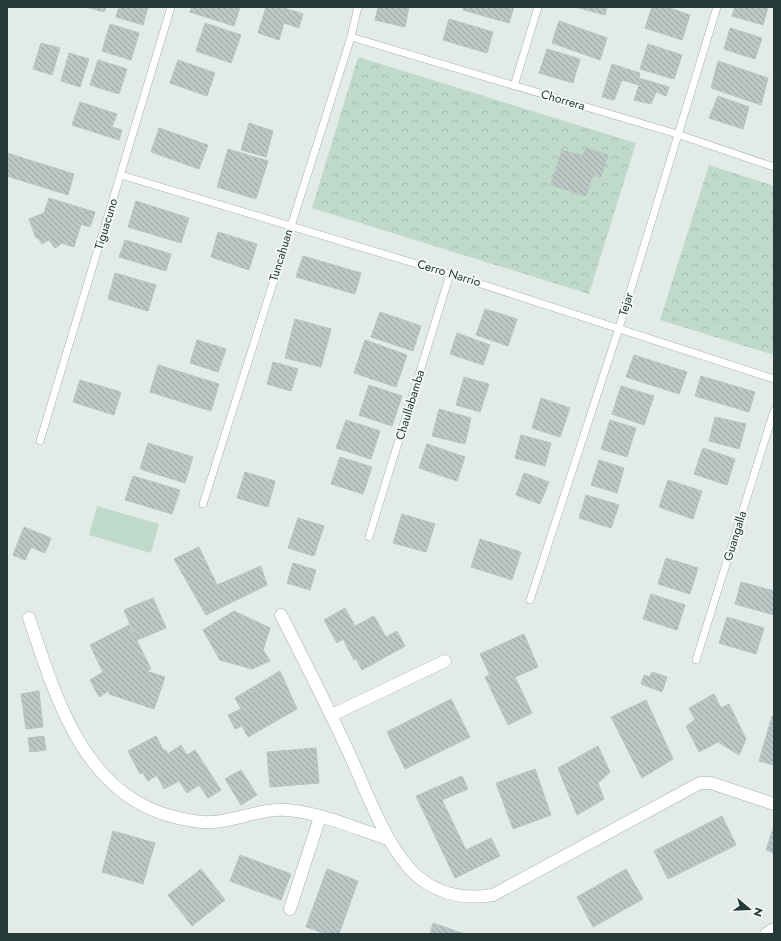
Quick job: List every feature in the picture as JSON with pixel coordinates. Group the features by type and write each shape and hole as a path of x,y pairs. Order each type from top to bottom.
{"street":[{"path":"281,615 332,715 388,839 410,869 430,886 460,897 475,898 492,895 700,783 711,783 774,804"},
{"path":"29,618 55,693 84,751 104,776 127,798 149,810 185,819 212,822 285,810 320,817 388,839"},
{"path":"332,715 445,661"},
{"path":"290,909 320,817"},
{"path":"766,934 774,929"}],"lane":[{"name":"Tiguacuno","path":"40,441 171,7"},
{"name":"Tuncahuan","path":"203,504 351,37 358,7"},
{"path":"514,86 538,7"},
{"name":"Tejar","path":"530,600 619,328 717,7"},
{"name":"Chorrera","path":"351,37 677,134 774,167"},
{"name":"Cerro Narrio","path":"121,175 450,274 774,379"},
{"name":"Chaullabamba","path":"369,537 450,274"},
{"name":"Guangalla","path":"696,660 774,411"}],"green space":[{"path":"358,57 636,143 589,294 312,208"},
{"path":"709,165 774,186 774,355 660,320"},
{"path":"97,506 159,524 151,553 89,535"}],"building":[{"path":"86,7 106,7 104,12"},
{"path":"119,7 148,7 143,25 116,17"},
{"path":"192,7 240,7 234,26 190,12"},
{"path":"266,7 281,7 303,14 299,28 284,23 279,40 258,33"},
{"path":"378,7 409,7 405,27 375,20"},
{"path":"464,7 514,7 509,23 463,10"},
{"path":"575,7 607,7 605,15"},
{"path":"652,7 667,7 690,15 682,40 645,28"},
{"path":"735,7 768,7 763,25 732,16"},
{"path":"449,19 493,32 487,53 443,40"},
{"path":"559,21 607,38 600,60 552,43"},
{"path":"205,23 241,35 231,63 196,51"},
{"path":"110,24 139,33 131,60 102,51"},
{"path":"730,28 762,38 755,59 724,49"},
{"path":"41,43 60,48 52,75 33,69"},
{"path":"648,44 682,55 674,79 640,69"},
{"path":"547,49 580,59 573,83 539,73"},
{"path":"69,53 89,59 80,87 61,81"},
{"path":"98,60 127,69 119,94 90,85"},
{"path":"178,60 215,73 207,96 170,83"},
{"path":"718,61 768,78 761,105 711,88"},
{"path":"612,64 640,73 639,78 669,87 666,96 656,92 651,104 634,100 639,85 622,80 614,100 602,97"},
{"path":"718,96 749,107 743,129 709,118"},
{"path":"80,102 117,114 112,127 122,130 119,140 72,125"},
{"path":"249,123 273,131 266,157 241,150"},
{"path":"159,128 208,145 199,169 151,152"},
{"path":"586,148 608,155 601,177 593,174 586,196 551,185 562,150 583,156"},
{"path":"228,149 268,161 256,199 217,187"},
{"path":"7,153 74,174 68,195 7,176"},
{"path":"49,198 95,212 90,227 81,224 74,247 62,243 55,248 49,240 42,244 38,238 36,238 29,219 44,213"},
{"path":"136,201 189,218 181,243 128,227"},
{"path":"218,232 257,244 249,270 211,257"},
{"path":"125,240 171,254 166,271 119,257"},
{"path":"303,256 361,273 355,294 296,277"},
{"path":"115,273 156,285 148,311 108,299"},
{"path":"485,309 517,319 508,346 476,335"},
{"path":"380,312 421,326 413,351 371,337"},
{"path":"295,319 331,329 321,367 285,358"},
{"path":"457,333 490,345 483,365 450,354"},
{"path":"197,340 226,349 218,372 190,363"},
{"path":"365,340 407,355 396,387 354,373"},
{"path":"634,355 687,372 679,394 626,377"},
{"path":"273,362 298,369 291,391 267,384"},
{"path":"158,365 219,384 211,411 150,392"},
{"path":"701,376 755,392 749,412 695,396"},
{"path":"464,377 489,384 480,412 456,405"},
{"path":"80,380 121,392 114,415 73,402"},
{"path":"369,385 402,396 392,426 359,415"},
{"path":"621,386 654,396 644,425 612,414"},
{"path":"541,398 570,408 560,437 532,428"},
{"path":"439,409 471,418 465,444 432,436"},
{"path":"715,417 746,424 739,449 709,441"},
{"path":"346,420 380,431 371,459 336,448"},
{"path":"610,420 636,428 627,457 601,449"},
{"path":"521,435 551,443 545,466 515,458"},
{"path":"148,443 193,457 185,483 140,469"},
{"path":"427,444 465,457 457,481 419,468"},
{"path":"703,448 735,459 727,485 694,474"},
{"path":"340,457 372,467 363,494 331,484"},
{"path":"599,460 624,468 617,493 591,485"},
{"path":"245,472 275,481 268,507 237,498"},
{"path":"524,473 549,482 540,504 516,495"},
{"path":"133,476 180,490 172,514 125,500"},
{"path":"668,480 702,491 693,519 659,507"},
{"path":"586,495 619,505 611,528 579,518"},
{"path":"402,514 435,524 426,552 393,543"},
{"path":"298,518 324,526 314,556 288,548"},
{"path":"24,527 51,538 45,553 31,547 25,560 13,555"},
{"path":"480,539 521,552 512,580 471,567"},
{"path":"199,547 217,585 261,566 267,585 206,615 174,559"},
{"path":"666,558 698,568 690,594 658,584"},
{"path":"293,563 316,570 310,590 287,583"},
{"path":"741,582 774,591 774,615 735,604"},
{"path":"651,594 685,605 677,630 643,619"},
{"path":"153,598 166,628 137,640 124,610"},
{"path":"345,608 355,626 374,616 386,637 397,631 405,646 362,670 356,659 354,660 343,639 337,643 324,620"},
{"path":"234,611 270,628 263,650 270,661 252,669 220,660 203,630"},
{"path":"727,617 764,628 756,654 719,643"},
{"path":"129,625 151,669 146,671 165,677 154,709 109,694 110,690 99,697 90,680 103,672 90,645"},
{"path":"524,634 538,667 515,677 532,713 508,725 485,677 490,675 480,654"},
{"path":"280,671 297,709 248,737 242,726 235,729 228,715 241,709 235,698"},
{"path":"652,672 667,677 662,692 641,684 644,675 650,677"},
{"path":"39,691 43,727 26,729 21,694"},
{"path":"714,694 721,708 729,704 746,739 739,755 718,742 699,752 686,726 695,720 689,708"},
{"path":"451,699 470,737 405,769 387,732"},
{"path":"646,700 673,759 642,778 611,717"},
{"path":"772,716 774,717 774,765 759,761"},
{"path":"44,736 46,750 30,752 28,738"},
{"path":"156,736 164,751 166,750 168,754 181,745 187,755 195,750 221,790 208,798 199,785 187,793 179,781 164,789 157,775 148,781 143,773 140,774 128,751"},
{"path":"598,746 610,772 598,783 604,799 577,815 558,768"},
{"path":"316,748 319,783 270,787 267,752"},
{"path":"535,769 551,815 513,829 496,783"},
{"path":"241,770 257,795 241,805 225,779"},
{"path":"462,776 468,789 442,800 466,850 491,838 500,856 455,878 416,796"},
{"path":"722,816 736,845 668,879 654,851"},
{"path":"774,826 774,853 766,850"},
{"path":"113,831 155,843 143,884 102,872"},
{"path":"240,855 291,874 281,900 230,881"},
{"path":"201,869 225,900 192,926 168,895"},
{"path":"327,869 358,881 339,934 326,934 306,927"},
{"path":"626,869 643,899 593,927 577,897"},
{"path":"433,923 465,934 430,934"}]}
